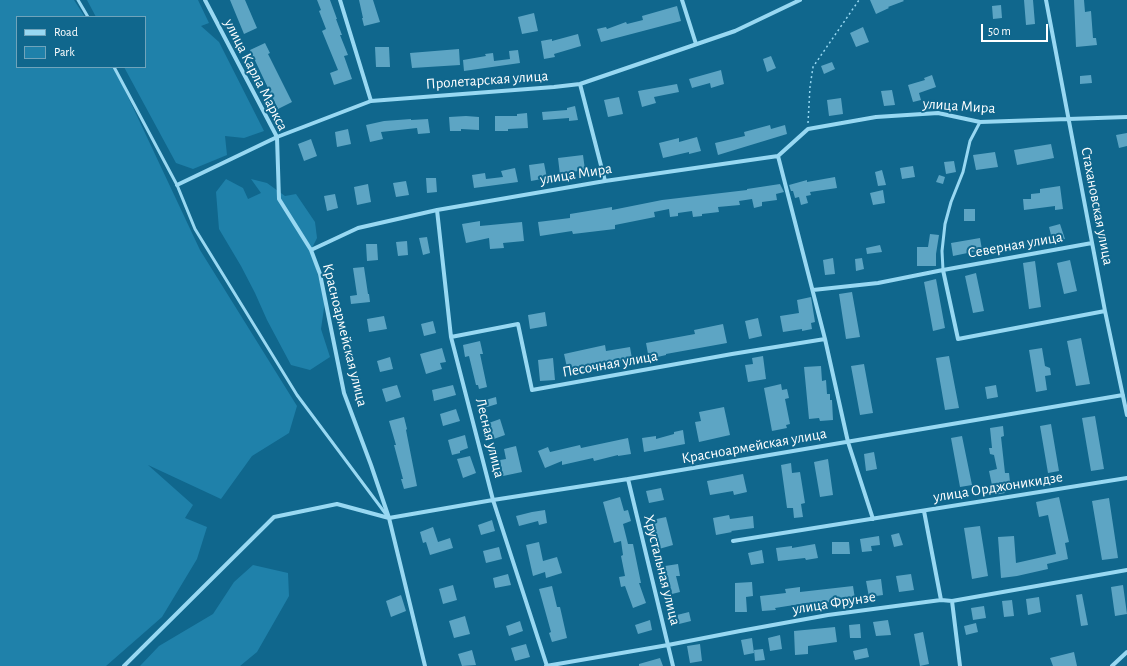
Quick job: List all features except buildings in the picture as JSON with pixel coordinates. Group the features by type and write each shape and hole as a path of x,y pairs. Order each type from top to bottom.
{"street":[{"name":"улица Карла Маркса","path":"205,0 276,138 279,199 311,250"},
{"path":"340,0 371,101"},
{"path":"682,0 696,44"},
{"name":"Пролетарская улица","path":"177,185 276,138 371,101 580,84 735,31 800,0"},
{"name":"Стахановская улица","path":"1046,0 1104,311 1127,415"},
{"path":"580,84 605,181"},
{"name":"улица Мира","path":"808,129 876,118 938,113 980,122 1127,117"},
{"path":"808,129 778,156 825,339 848,442 873,519"},
{"name":"улица Мира","path":"380,223 437,210 605,181 778,156"},
{"name":"Лесная улица","path":"437,210 451,337 493,500 547,666"},
{"name":"Красноармейская улица","path":"380,223 358,228 311,250 320,274 344,393 389,518 425,666"},
{"name":"Северная улица","path":"813,290 878,283 1092,243"},
{"path":"943,272 958,339 1104,311"},
{"name":"Песочная улица","path":"451,337 518,324 532,390 825,339"},
{"name":"Красноармейская улица","path":"389,518 1123,395"},
{"name":"улица Орджоникидзе","path":"733,541 1127,478"},
{"name":"Хрустальная улица","path":"628,479 673,666"},
{"path":"124,666 274,517 337,504 389,518"},
{"path":"924,511 941,600"},
{"name":"улица Фрунзе","path":"547,666 828,616 941,600 952,601 1127,570"},
{"path":"952,601 960,666"},
{"path":"1112,666 1127,652"}],"lane":[{"path":"78,0 87,16"},
{"path":"115,68 177,185 195,229 297,395 389,518"},
{"path":"943,272 942,251 945,224 951,202 963,172 970,142 980,122"}],"path":[{"path":"808,129 810,87 813,67 859,0"}],"green space":[{"path":"0,0 74,0 84,16 16,16 16,68 114,68 200,250 297,406 289,433 252,456 221,499 148,465 193,505 185,518 207,527 197,559 162,617 106,666 0,666"},
{"path":"87,0 198,0 209,23 201,26 219,42 264,131 244,138 225,136 227,155 193,169 176,163 125,68 146,68 146,16 95,16"},
{"path":"226,179 243,188 248,199 261,193 251,179 267,183 285,196 296,194 315,222 317,238 311,250 325,301 321,329 330,357 310,370 291,365 241,266 219,229 216,192"},
{"path":"253,565 288,573 289,596 257,652 240,666 140,666 159,646 213,614 234,582"}]}
